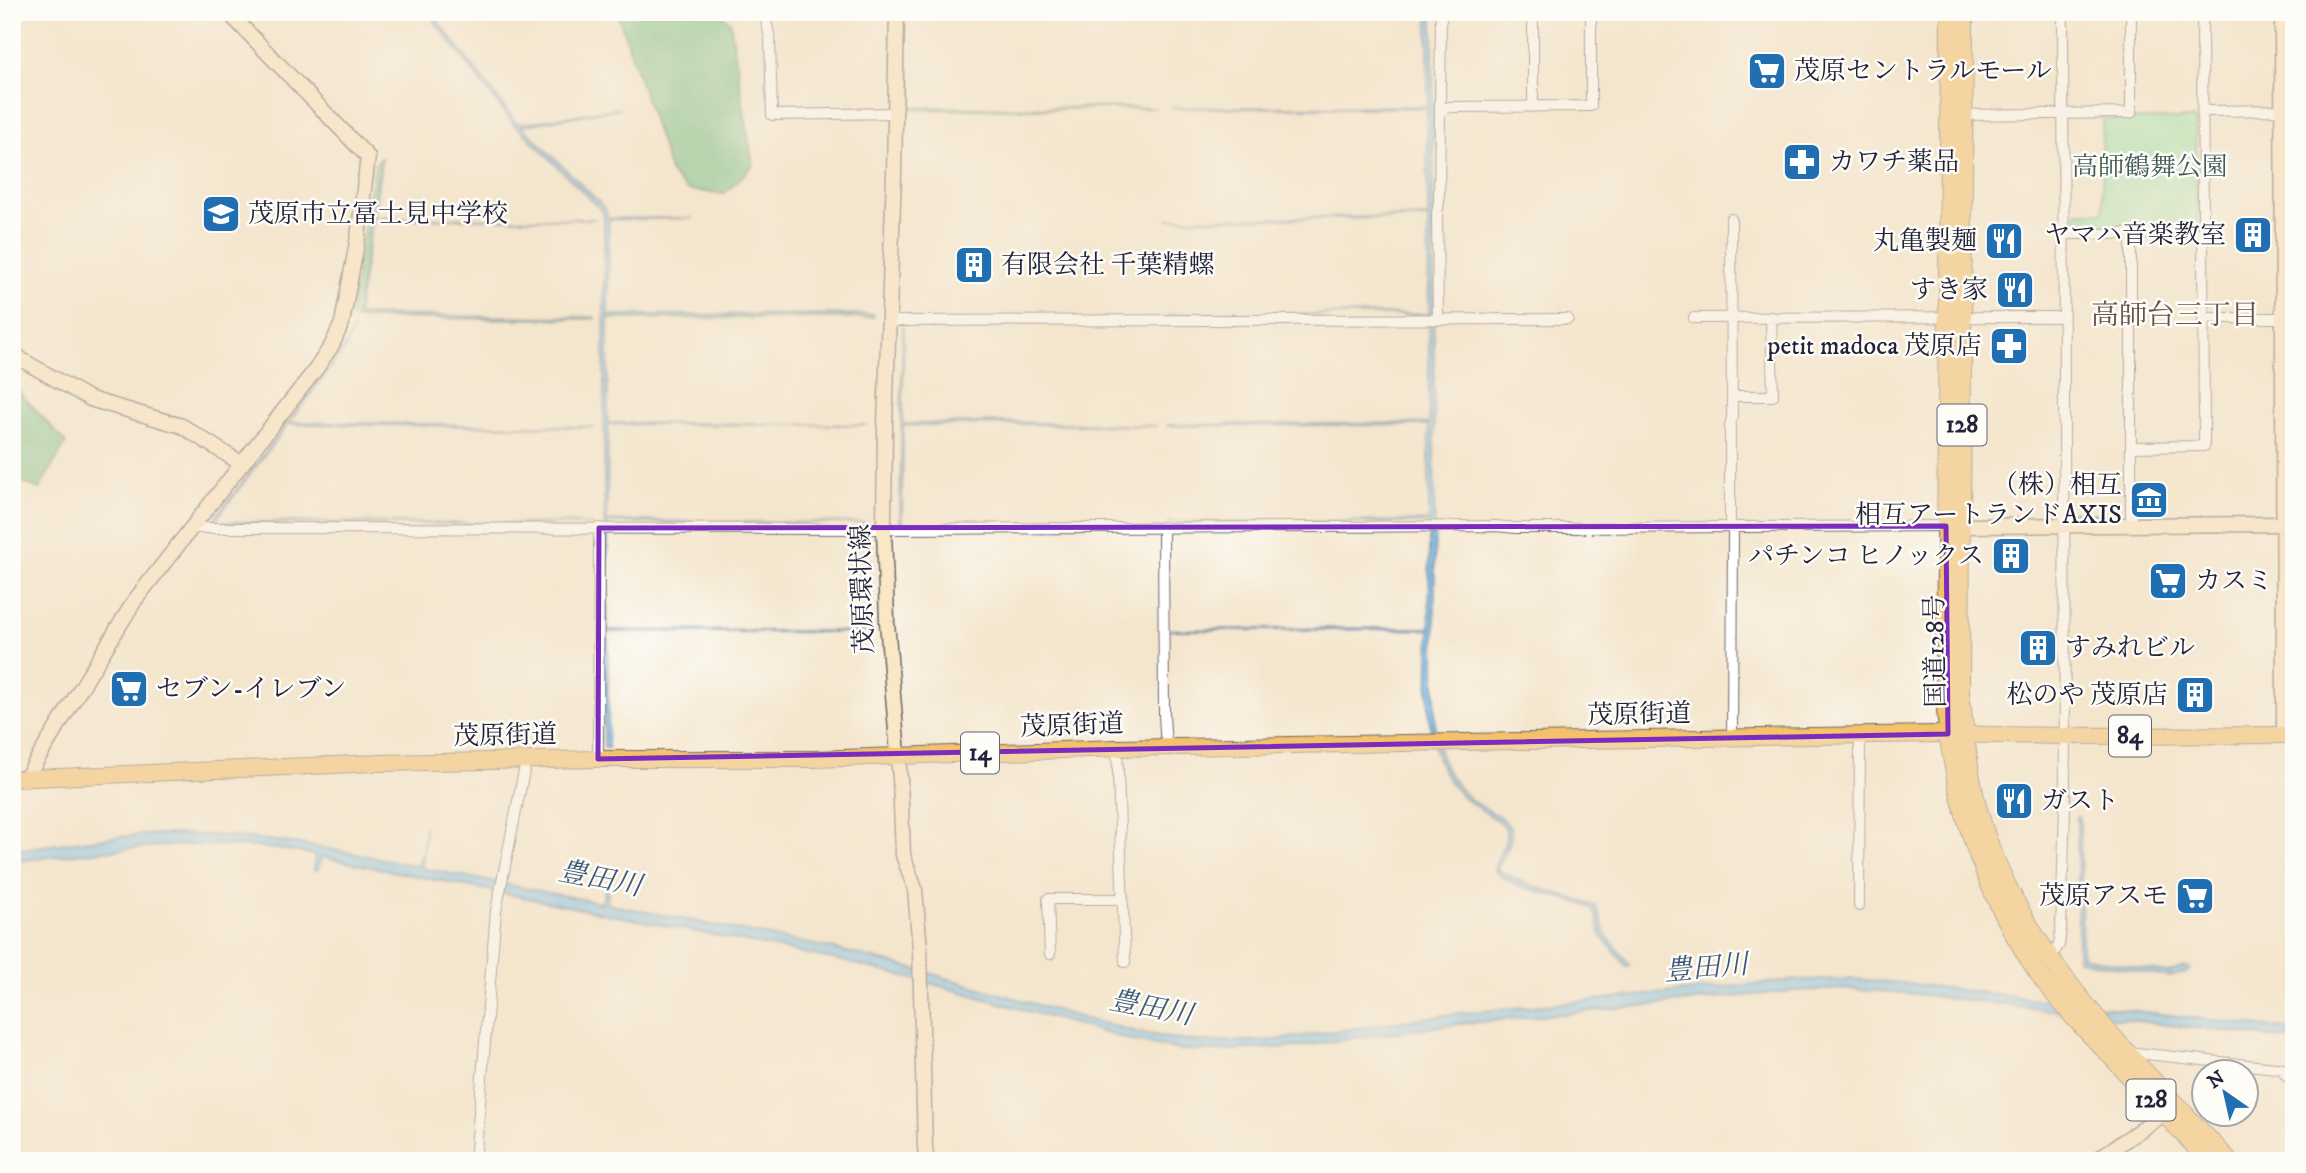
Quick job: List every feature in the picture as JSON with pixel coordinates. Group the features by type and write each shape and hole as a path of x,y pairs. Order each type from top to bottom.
{"highway":[{"name":"国道128号","path":"1950,12 1956,115"},
{"name":"国道128号","path":"1964,12 1956,115 1954,526 1945,695 1991,846 2026,922 2118,1050 2171,1110 2208,1161"},
{"name":"国道128号","path":"1957,734 1963,807 1984,869 2007,919 2041,975 2094,1039 2118,1050"},
{"name":"国道128号","path":"2171,1110 2229,1161"}],"main road":[{"name":"84","path":"1957,734 2289,735"},
{"name":"茂原街道","path":"19,779 376,763 815,759 1117,748 1957,734"}],"street":[{"path":"19,779 104,654 114,631 135,600 316,369 332,345 342,323 358,237 368,157 228,12"},
{"path":"764,12 770,38 772,115 895,113"},
{"name":"茂原環状線","path":"897,12 894,174 887,321 884,529 887,622 903,855 915,889 920,951 925,1148 928,1161"},
{"path":"1438,320 1441,12"},
{"path":"1533,12 1534,107"},
{"path":"1441,111 1449,107 1591,106 1591,12"},
{"path":"2050,958 2059,945 2061,929 2066,736 2063,12"},
{"path":"1956,115 2131,113 2131,12"},
{"path":"2131,447 2204,446 2202,12"},
{"path":"2283,12 2288,110 2289,735"},
{"path":"2203,111 2288,110"},
{"path":"1731,219 1732,738"},
{"path":"2130,233 2132,526"},
{"path":"2064,234 2203,233"},
{"path":"1732,396 1773,396 1772,317"},
{"path":"1693,318 2064,317"},
{"path":"2203,318 2289,318"},
{"path":"887,321 1568,319"},
{"path":"12,351 22,360 90,399 182,426 242,464"},
{"path":"192,528 2289,525"},
{"path":"1163,527 1164,723 1168,748"},
{"path":"598,759 599,528"},
{"path":"1859,906 1860,735"},
{"path":"1117,748 1125,962"},
{"path":"475,1161 496,911 526,761"},
{"path":"1050,954 1048,899 1123,899"},
{"path":"2118,1050 2294,1070"},
{"path":"2280,1068 2294,1084"},
{"path":"2095,1161 2171,1110"}],"highlighted area":[{"path":"1946,526 1948,734 598,759 599,528"}],"green space":[{"path":"617,12 715,12 730,21 753,166 724,194 687,190 671,174"},
{"path":"909,107 1157,108 908,110"},
{"name":"高師鶴舞公園","path":"2102,121 2196,121 2198,224 2193,228 2078,228 2075,224 2076,212 2103,212"},
{"path":"380,158 356,317 595,319 354,319 350,316 375,164"},
{"path":"608,316 874,316 608,319"},
{"path":"12,384 66,443 39,489 12,478"}],"water":[{"path":"427,12 431,12 516,122 521,124 620,108 522,126 603,206 609,218 693,218 609,220 608,315 874,314 608,316 608,423 867,425 608,424 607,521 867,523 608,523 607,630 872,632 608,632 608,748 604,748 604,216 516,127"},
{"path":"1428,12 1433,12 1437,742 1447,770 1458,787 1509,826 1511,840 1498,870 1525,883 1596,906 1604,932 1630,965 1627,967 1600,934 1593,909 1515,884 1495,871 1506,839 1505,827 1457,791 1437,756 1429,715 1430,629 1169,630 1430,628 1429,523 1167,522 1429,521 1429,425 1167,426 1429,423 1429,315 1167,315 1429,314 1428,218 1166,219 1428,217 1427,108 1170,108 1428,106"},
{"path":"382,157 373,218 596,219 372,219 357,315 595,317 356,317"},
{"path":"903,326 903,424 1010,422 1157,426 903,426 902,523 927,523 900,524"},
{"path":"354,328 345,349 290,422 594,427 288,424 214,522 592,524 214,523 213,521 344,348"},
{"path":"2077,817 2080,818 2082,957 2168,973 2184,967 2190,968 2190,971 2169,977 2078,960"},
{"path":"153,834 266,840 327,848 418,866 423,854 422,868 602,903 604,891 608,891 607,904 835,949 926,972 1082,1018 1182,1040 1275,1040 1451,1014 1797,980 1853,979 2294,1030 2294,1040 1915,994 1852,989 1795,991 1440,1026 1295,1047 1181,1050 1133,1041 842,961 321,857 318,870 314,870 315,855 277,849 202,845 126,849 12,862 12,850"}],"place":[{"name":"茂原セントラルモール","path":"1767,71"},
{"name":"カワチ薬品","path":"1802,162"},
{"name":"茂原市立冨士見中学校","path":"221,214"},
{"name":"ヤマハ音楽教室","path":"2253,235"},
{"name":"丸亀製麺","path":"2004,241"},
{"name":"有限会社 千葉精螺","path":"974,265"},
{"name":"すき家","path":"2015,290"},
{"name":"petit madoca 茂原店","path":"2009,346"},
{"name":"（株）相互 相互アートランドAXIS","path":"2149,500"},
{"name":"パチンコ ヒノックス","path":"2011,556"},
{"name":"カスミ","path":"2168,581"},
{"name":"すみれビル","path":"2038,648"},
{"name":"セブン-イレブン","path":"129,689"},
{"name":"松のや 茂原店","path":"2195,695"},
{"name":"ガスト","path":"2014,801"},
{"name":"茂原アスモ","path":"2195,896"}],"district":[{"name":"高師台三丁目","path":"2175,315"}],"water label":[{"name":"豊田川","path":"600,879"},
{"name":"豊田川","path":"1706,968"},
{"name":"豊田川","path":"1151,1008"}]}
